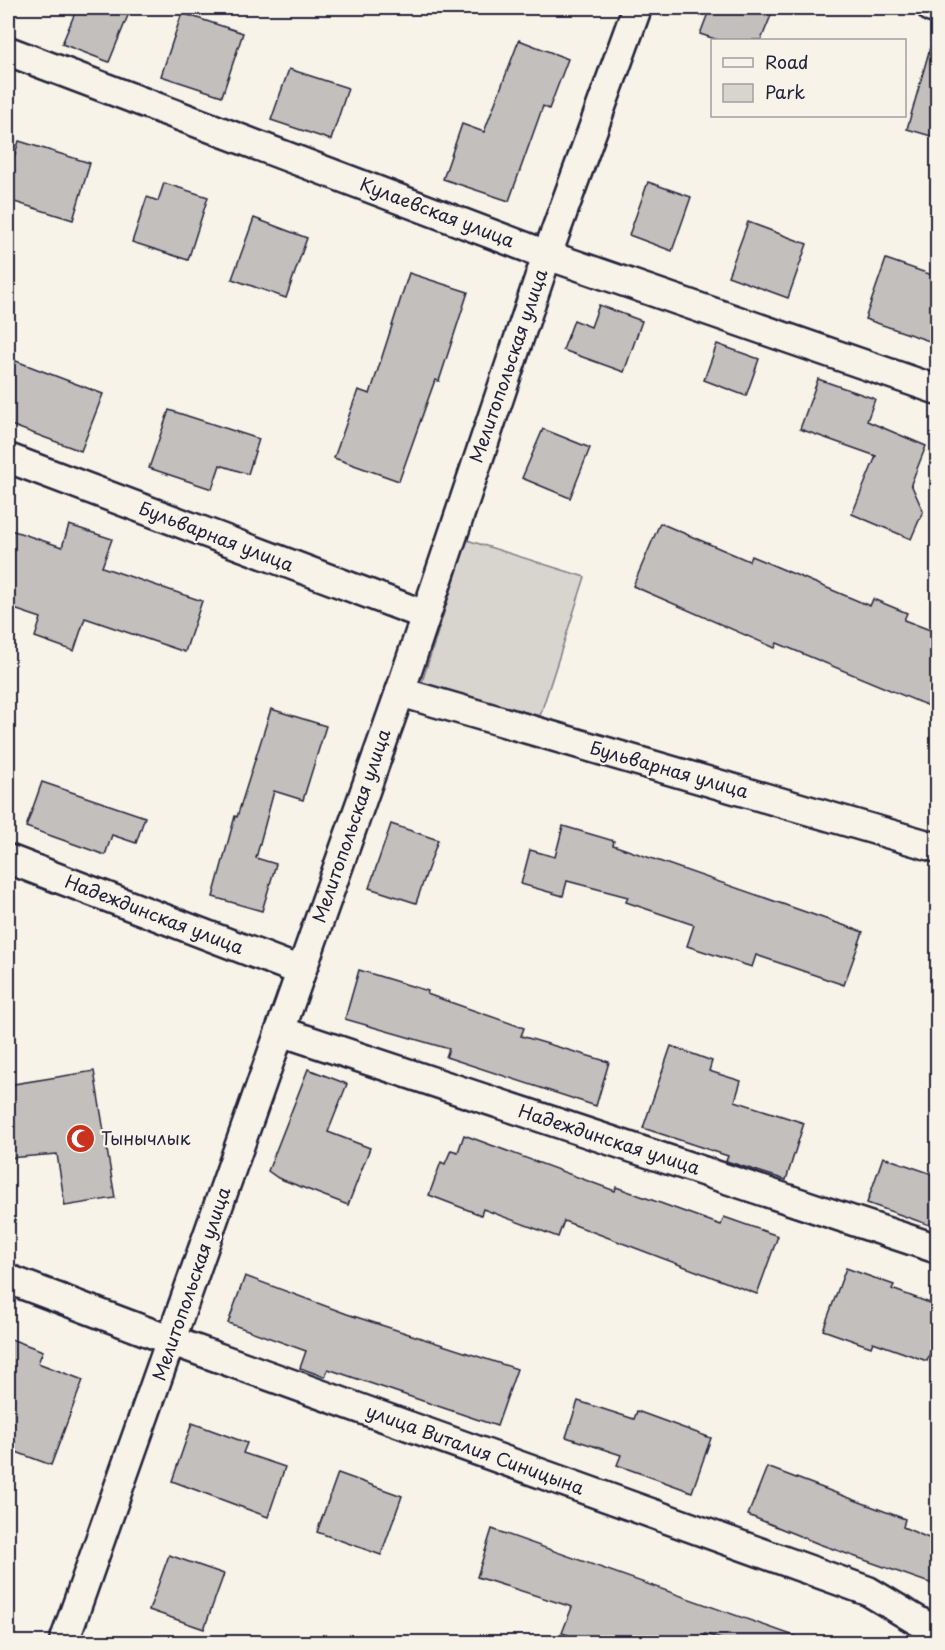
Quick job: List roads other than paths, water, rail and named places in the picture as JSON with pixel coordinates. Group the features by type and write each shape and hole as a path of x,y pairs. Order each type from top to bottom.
{"street":[{"name":"Мелитопольская улица","path":"64,1642 400,692 424,615 547,255 637,8"},
{"path":"932,8 938,9"},
{"name":"Кулаевская улица","path":"8,51 547,255 938,390"},
{"name":"Бульварная улица","path":"8,458 424,615"},
{"name":"Бульварная улица","path":"400,692 938,848"},
{"name":"Надеждинская улица","path":"8,859 301,971"},
{"name":"Надеждинская улица","path":"280,1031 938,1249"},
{"name":"улица Виталия Синицына","path":"8,1279 172,1341 868,1591 938,1633"}],"place":[{"name":"Тынычлык","path":"80,1139"}]}
